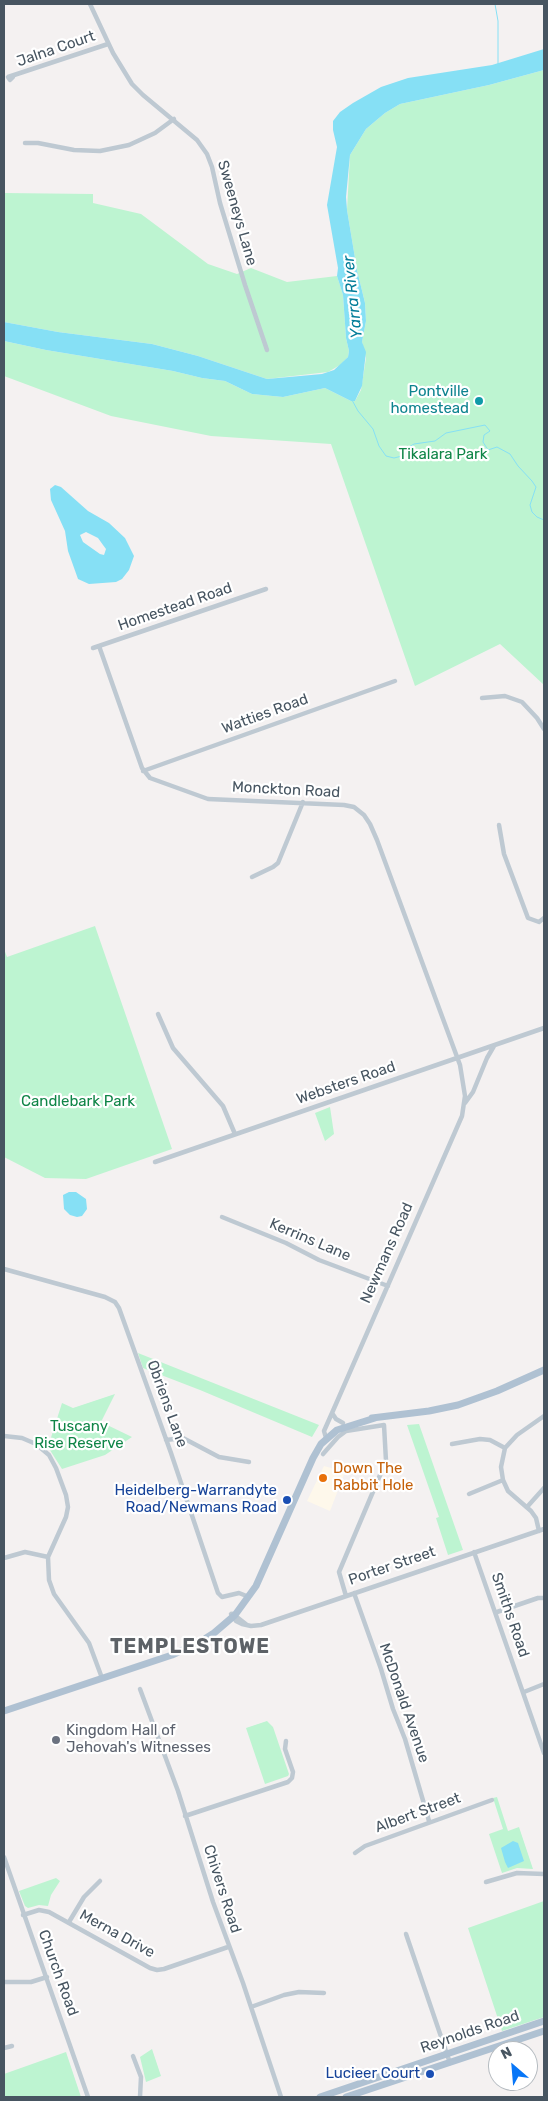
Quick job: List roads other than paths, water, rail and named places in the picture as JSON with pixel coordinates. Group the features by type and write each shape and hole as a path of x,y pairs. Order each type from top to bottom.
{"main road":[{"path":"325,1436 343,1423 458,1406 491,1394 544,1370"},
{"path":"325,1436 345,1426 374,1418"},
{"name":"Newmans Road","path":"233,1615 262,1576 313,1458 325,1436"},
{"path":"4,1713 51,1700 102,1678 172,1655 200,1642 233,1615"},
{"name":"Reynolds Road","path":"320,2097 544,2021"},
{"name":"Reynolds Road","path":"346,2097 544,2031"}],"street":[{"name":"Sweeneys Lane","path":"90,4 121,69 132,84 197,140 210,160 220,203 267,350"},
{"name":"Jalna Court","path":"12,77 108,44"},
{"path":"25,143 38,143 74,150 100,151 129,145 155,133 174,119"},
{"name":"Homestead Road","path":"93,648 266,588"},
{"path":"99,646 143,771"},
{"name":"Watties Road","path":"143,771 395,682"},
{"path":"482,698 505,696 522,702 537,718 544,729"},
{"name":"Monckton Road","path":"143,771 150,778 199,797 350,806 360,811 370,824 416,943 457,1058"},
{"path":"252,876 278,863 303,802"},
{"path":"499,825 504,854 528,918 539,922 544,918"},
{"path":"158,1014 176,1053 223,1106 229,1116 235,1134"},
{"name":"Websters Road","path":"155,1162 544,1028"},
{"name":"Newmans Road","path":"465,1103 473,1092 495,1044"},
{"path":"482,1049 489,1054"},
{"name":"Newmans Road","path":"325,1436 332,1413 460,1121 465,1103 464,1080 457,1058"},
{"name":"Kerrins Lane","path":"222,1217 286,1243 319,1260 388,1286"},
{"name":"Obriens Lane","path":"4,1269 105,1297 115,1302 119,1308 166,1440 218,1593 222,1596 239,1593 247,1597"},
{"path":"332,1413 336,1419 343,1423"},
{"path":"542,1530 536,1518 527,1507 508,1491 503,1480 501,1467 505,1448 517,1435 544,1416"},
{"path":"324,1454 334,1441 346,1431 384,1425 386,1460 339,1572 346,1596"},
{"path":"4,1436 27,1440 40,1447 52,1461 60,1478 68,1507 66,1517 48,1557 48,1575 54,1594 89,1644 102,1678"},
{"path":"166,1440 183,1438 220,1456 249,1462"},
{"path":"452,1444 480,1439 490,1440 505,1448"},
{"path":"469,1494 503,1480"},
{"path":"527,1507 544,1488"},
{"name":"Porter Street","path":"233,1615 238,1622 248,1626 261,1625 542,1530"},
{"path":"4,1558 25,1552 48,1557"},
{"name":"Smiths Road","path":"476,1552 544,1753"},
{"name":"McDonald Avenue","path":"354,1593 405,1739 429,1822"},
{"path":"496,1612 538,1598 544,1598"},
{"path":"524,1692 544,1684"},
{"name":"Chivers Road","path":"140,1689 281,2097"},
{"path":"185,1816 288,1782 292,1778 293,1772 285,1749 286,1741"},
{"name":"Albert Street","path":"355,1853 365,1846 492,1800"},
{"name":"Church Road","path":"4,1857 88,2097"},
{"path":"486,1882 517,1872 544,1874"},
{"path":"69,1922 84,1897 100,1881"},
{"name":"Merna Drive","path":"23,1915 39,1910 49,1912 150,1968 157,1970 228,1947"},
{"path":"406,1934 450,2063"},
{"path":"4,1982 31,1982 47,1977"},
{"path":"250,2007 284,1995 300,1992 324,1994"},
{"path":"4,2048 12,2046"},
{"path":"133,2056 141,2077 140,2097"}],"water":[{"name":"Yarra River","path":"544,49 544,70 489,85 400,104 385,113 366,129 350,155 346,197 347,210 357,270 365,303 366,321 362,342 366,352 362,386 355,401 351,401 325,388 283,397 252,394 225,381 4,341 4,322 58,332 152,344 198,356 267,379 322,374 334,370 348,357 349,351 346,338 343,295 337,276 338,268 327,205 337,147 333,121 340,112 381,87 408,78 492,65"},
{"path":"55,485 61,487 88,511 109,523 125,538 134,556 129,570 122,579 116,582 89,584 78,579 68,551 65,531 51,500 50,489","holes":["86,532 98,538 106,549 104,555 83,542 80,535"]},
{"path":"69,1192 76,1192 86,1199 87,1209 82,1216 70,1215 64,1209 63,1195"},
{"path":"513,1841 518,1843 524,1861 508,1868 501,1848"}],"waterway":[{"path":"495,4 498,21 498,65"},
{"path":"352,400 358,411 373,429 379,446 386,456 394,458 402,456 414,444 435,441 446,433 485,425 490,431 484,435 483,442 488,450 497,447 510,454 532,481 536,487 530,505 532,512 544,520"}],"place":[{"name":"Pontville homestead","path":"479,401"},
{"name":"Down The Rabbit Hole","path":"323,1478"},
{"name":"Heidelberg-Warrandyte Road/Newmans Road","path":"287,1500"},
{"name":"Kingdom Hall of Jehovah's Witnesses","path":"56,1740"},
{"name":"Lucieer Court","path":"430,2074"}],"district":[{"name":"TEMPLESTOWE","path":"190,1647"}],"park label":[{"name":"Tikalara Park","path":"443,455"},
{"name":"Candlebark Park","path":"78,1102"},
{"name":"Tuscany Rise Reserve","path":"79,1436"}]}
